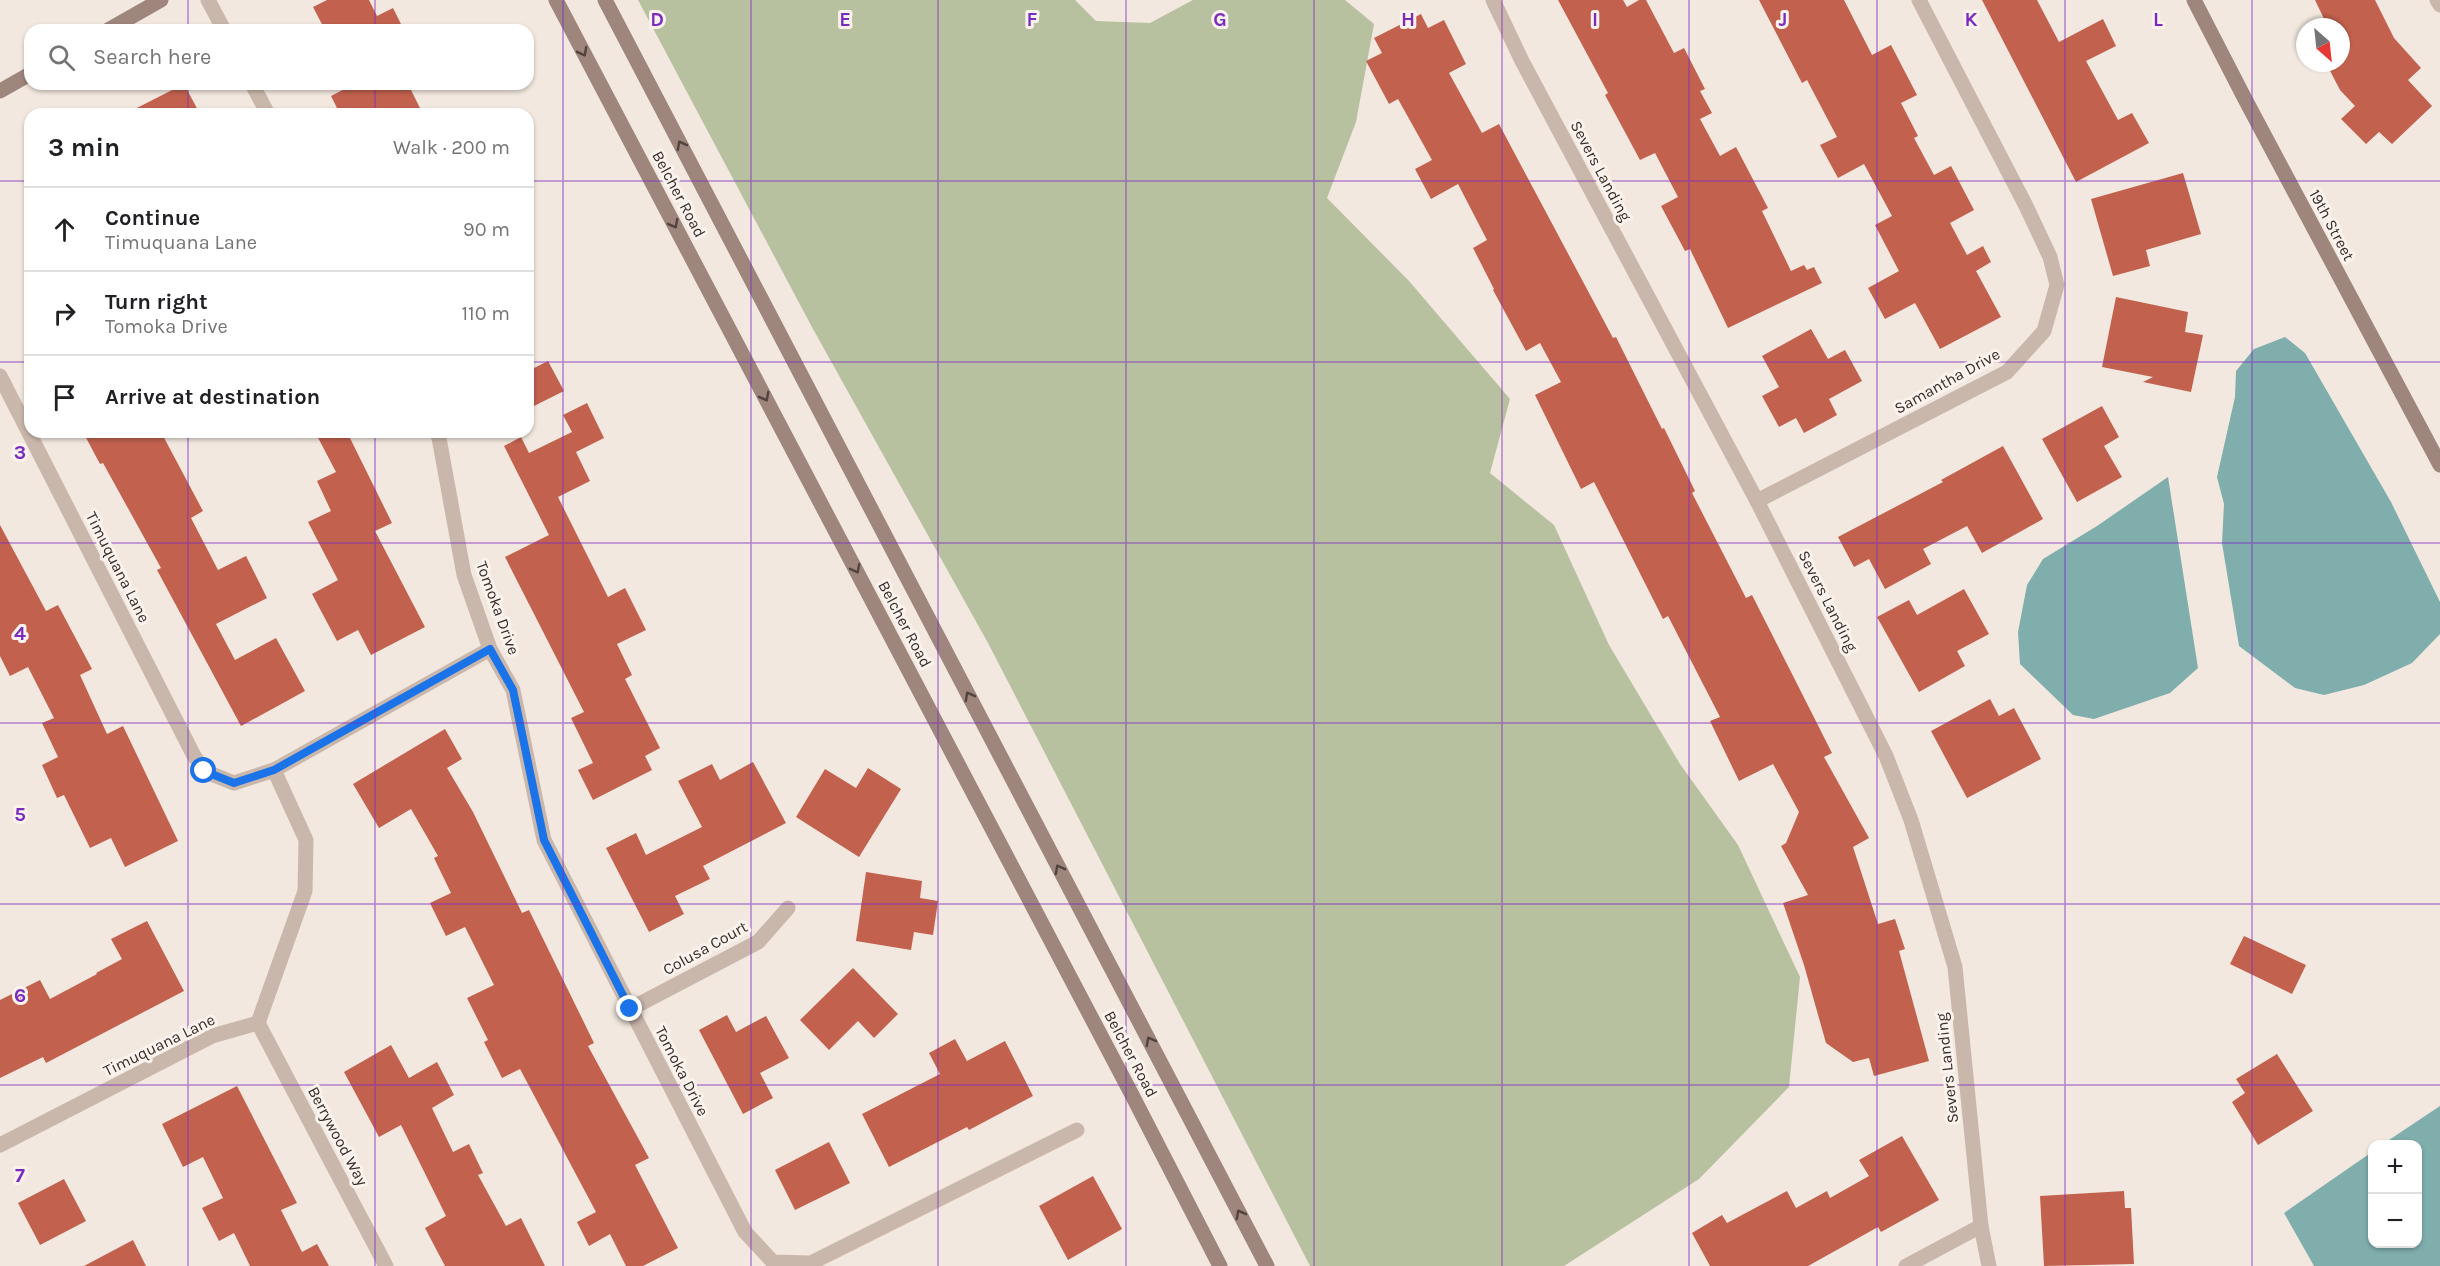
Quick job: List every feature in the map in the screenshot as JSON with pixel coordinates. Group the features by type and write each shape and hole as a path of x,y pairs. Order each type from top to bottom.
{"main road":[{"path":"119,24 161,0"},
{"name":"Belcher Road","path":"556,0 1120,1071 1220,1266"},
{"name":"Belcher Road","path":"605,0 1267,1266"},
{"name":"19th Street","path":"2194,0 2440,465"},
{"path":"0,91 24,77"}],"street":[{"path":"208,0 221,24"},
{"name":"Severs Landing","path":"1493,0 1522,61 1757,501 1886,756 1911,820 1955,967 1982,1226 1989,1266"},
{"name":"Samantha Drive","path":"1757,501 2007,372 2044,331 2057,285 2050,257 1919,0"},
{"path":"2438,0 2440,5"},
{"path":"255,90 265,108"},
{"name":"Timuquana Lane","path":"0,376 24,423"},
{"name":"Timuquana Lane","path":"32,438 193,754 204,771 234,783 274,770 490,649"},
{"name":"Tomoka Drive","path":"439,438 464,575 490,649 513,690 544,840 745,1232 772,1262 811,1263 1077,1130"},
{"path":"258,1023 305,891 306,840 274,770"},
{"name":"Colusa Court","path":"630,1009 758,942 788,908"},
{"name":"Timuquana Lane","path":"0,1145 212,1036 258,1023"},
{"name":"Berrywood Way","path":"258,1023 386,1266"},
{"path":"1906,1266 1982,1226"}],"green space":[{"path":"638,0 1075,0 1096,21 1150,23 1193,0 1345,0 1374,24 1356,122 1327,198 1409,281 1510,399 1490,473 1554,525 1609,645 1680,764 1738,845 1800,977 1789,1087 1699,1179 1564,1266 1310,1266 988,643 813,329"}],"water":[{"path":"2285,337 2305,353 2391,502 2440,602 2440,634 2412,663 2364,685 2324,695 2295,688 2239,646 2222,543 2224,504 2217,477 2235,397 2236,371 2254,349"},
{"path":"2168,477 2198,668 2170,693 2094,719 2073,715 2020,664 2018,632 2027,585 2043,559 2097,526"},
{"path":"2440,1106 2440,1266 2314,1266 2284,1213 2368,1155 2368,1248 2422,1248 2422,1140 2389,1140"}],"building":[{"path":"327,0 369,0 377,16 393,8 401,24 322,24 313,7"},
{"path":"1558,0 1623,0 1627,7 1639,0 1646,0 1674,53 1684,48 1705,89 1700,91 1712,113 1700,119 1720,156 1736,147 1768,208 1762,211 1791,271 1804,265 1807,270 1814,267 1822,283 1728,328 1690,249 1685,251 1661,206 1678,197 1655,153 1640,160 1605,95 1608,93"},
{"path":"1759,0 1844,0 1872,55 1891,45 1917,95 1901,103 1918,136 1914,138 1934,175 1951,166 1974,210 1950,223 1967,255 1983,246 1991,262 1976,271 2001,317 1940,349 1915,303 1885,319 1868,288 1899,271 1875,225 1892,216 1864,164 1838,178 1820,145 1837,137 1807,80 1802,83"},
{"path":"1982,0 2037,0 2059,42 2103,19 2116,46 2086,61 2118,120 2132,113 2149,143 2076,182"},
{"path":"2315,0 2375,0 2394,38 2421,68 2408,80 2432,106 2392,144 2379,132 2366,144 2341,119 2355,106 2340,90 2331,72 2350,72 2350,18 2324,18"},
{"path":"1421,14 1428,28 1444,20 1466,64 1449,73 1482,133 1499,124 1613,338 1616,337 1662,429 1664,428 1695,491 1692,493 1746,598 1752,595 1832,753 1824,757 1869,838 1853,847 1878,924 1895,919 1905,949 1899,951 1929,1061 1874,1076 1869,1058 1853,1062 1826,1043 1804,965 1783,903 1808,895 1781,846 1786,843 1799,812 1773,764 1739,781 1710,721 1720,717 1668,616 1663,619 1594,482 1581,489 1535,395 1561,382 1540,343 1526,351 1493,290 1473,248 1487,240 1458,184 1431,199 1415,169 1432,160 1398,99 1389,104 1366,61 1382,53 1374,38"},
{"path":"172,90 187,90 197,108 137,108"},
{"path":"342,90 411,90 420,108 337,108 331,96"},
{"path":"2183,173 2201,234 2146,250 2150,266 2113,276 2091,199"},
{"path":"2116,297 2188,312 2185,332 2203,335 2191,392 2143,382 2153,377 2102,367"},
{"path":"1811,329 1828,359 1845,350 1862,381 1829,399 1837,415 1804,433 1796,418 1779,427 1762,396 1779,387 1762,356"},
{"path":"548,361 564,391 534,406 534,368"},
{"path":"587,403 604,438 576,452 590,481 558,497 608,597 625,588 646,630 617,644 632,675 625,679 660,748 645,756 652,770 593,800 578,770 593,763 571,718 584,712 505,557 549,535 504,446 522,438 529,453 572,432 563,415"},
{"path":"2102,406 2119,437 2104,446 2122,477 2077,502 2042,439"},
{"path":"86,438 164,438 203,511 191,518 218,570 246,556 267,598 216,624 235,660 276,638 305,691 241,726 157,570 161,568 103,463 100,464"},
{"path":"318,438 350,438 392,523 375,531 425,627 371,655 358,630 337,641 312,594 338,580 308,522 331,511 317,481 336,472"},
{"path":"2003,446 2043,519 1982,553 1967,526 1923,549 1931,564 1885,589 1869,559 1854,567 1838,537 1943,482 1941,480"},
{"path":"0,525 46,611 58,605 92,669 80,675 107,734 123,726 178,841 125,867 111,838 90,848 64,795 57,798 42,765 58,757 42,723 54,718 28,667 10,676 0,656"},
{"path":"1964,589 1989,634 1957,651 1965,666 1919,692 1877,617 1909,600 1917,615"},
{"path":"1990,699 1999,716 2014,708 2041,759 1967,798 1931,731"},
{"path":"445,729 462,759 447,768 473,812 522,913 529,910 594,1043 588,1046 649,1158 635,1165 678,1248 643,1266 626,1266 610,1234 589,1246 577,1222 596,1212 520,1069 502,1078 484,1042 488,1040 467,998 494,985 465,927 446,936 430,903 451,893 434,858 438,856 411,809 379,828 353,784"},
{"path":"753,762 786,823 703,866 710,879 675,896 684,914 649,932 606,848 636,833 646,855 702,827 678,781 712,764 720,780"},
{"path":"868,768 901,789 859,857 796,817 825,769 856,788"},
{"path":"866,872 922,881 920,898 938,901 933,935 914,932 911,950 856,941"},
{"path":"147,921 184,991 46,1063 43,1057 0,1078 0,1000 40,980 50,999 97,974 122,959 111,939"},
{"path":"2244,936 2306,965 2292,994 2230,964"},
{"path":"853,968 898,1014 874,1038 858,1021 829,1050 800,1020"},
{"path":"727,1015 736,1032 766,1016 789,1058 760,1073 773,1098 743,1114 699,1030"},
{"path":"955,1039 967,1061 1005,1041 1033,1096 969,1130 967,1127 889,1167 862,1114 940,1074 929,1053"},
{"path":"391,1045 409,1078 437,1062 454,1095 432,1108 453,1152 469,1144 483,1173 478,1175 506,1226 521,1218 545,1266 445,1266 425,1228 446,1216 401,1125 379,1137 344,1072"},
{"path":"2277,1054 2313,1111 2258,1145 2232,1102 2245,1093 2236,1079"},
{"path":"237,1086 297,1203 281,1210 302,1252 317,1244 329,1266 250,1266 234,1233 219,1241 202,1208 223,1198 203,1157 183,1167 162,1124"},
{"path":"1902,1136 1939,1200 1881,1232 1878,1227 1808,1266 1710,1266 1692,1233 1722,1215 1727,1223 1787,1191 1796,1208 1827,1191 1830,1198 1869,1176 1859,1160"},
{"path":"829,1142 850,1183 795,1210 775,1170"},
{"path":"1093,1176 1122,1229 1068,1260 1039,1206"},
{"path":"64,1179 86,1221 40,1245 18,1203"},
{"path":"2124,1191 2125,1208 2131,1208 2134,1264 2044,1266 2040,1196"},
{"path":"133,1240 146,1266 84,1266"}],"route":[{"path":"204,771 234,783 274,770 490,649 513,690 544,840 630,1009"}]}
